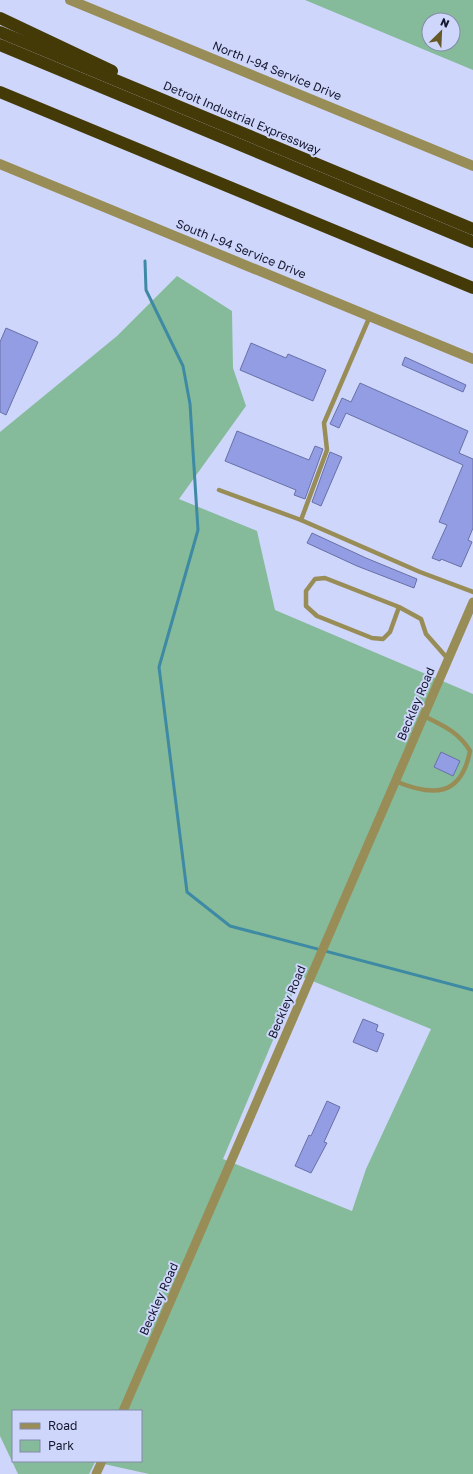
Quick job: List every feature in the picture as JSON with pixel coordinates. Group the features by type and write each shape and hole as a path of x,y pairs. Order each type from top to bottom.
{"highway":[{"path":"0,18 72,50 191,112"},
{"name":"Detroit Industrial Expressway","path":"0,32 473,229"},
{"path":"0,45 473,242"},
{"path":"0,92 473,288"}],"street":[{"name":"North I-94 Service Drive","path":"70,0 473,166"},
{"name":"South I-94 Service Drive","path":"0,164 473,359"},
{"name":"Beckley Road","path":"123,1410 473,602"},
{"path":"96,1474 102,1462"}],"lane":[{"path":"301,520 327,450 324,423 370,316"},
{"path":"219,490 301,520 420,572 473,592"},
{"path":"399,607 390,632 383,639 372,638 317,616 306,606 306,591 315,579 325,578 399,607 421,619 426,634 448,660"},
{"path":"395,781 422,791 444,790 460,778 465,767 470,751 464,741 454,731 424,716"}],"green space":[{"path":"305,0 473,0 473,70 430,52 461,52 461,12 421,12 421,48"},
{"path":"177,276 232,311 233,368 246,406 179,499 257,531 275,610 473,694 473,1474 149,1474 95,1462 142,1462 142,1410 12,1410 12,1461 0,1436 0,432 117,336","holes":["300,976 431,1029 366,1169 352,1211 223,1159"]},
{"path":"12,1462 95,1462 89,1474 18,1474"}],"building":[{"path":"6,328 38,342 6,415 0,412 0,342"},
{"path":"251,343 286,358 288,354 326,370 313,401 240,370"},
{"path":"405,357 466,385 463,392 402,365"},
{"path":"360,383 468,431 459,453 473,459 473,528 468,540 472,542 461,567 441,559 440,561 432,558 447,525 439,522 463,465 346,413 339,428 330,424 342,398 351,402"},
{"path":"237,431 309,460 315,446 323,449 305,499 294,495 296,490 225,461"},
{"path":"330,452 342,457 321,506 312,502"},
{"path":"312,533 366,558 417,579 414,588 357,566 307,543"},
{"path":"441,752 460,761 453,776 434,767"},
{"path":"363,1019 378,1025 376,1031 384,1034 377,1052 353,1042"},
{"path":"327,1101 340,1107 324,1142 327,1143 311,1173 295,1166"}],"waterway":[{"path":"145,261 146,290 183,366 190,404 198,530 159,667 187,892 230,926 473,990"}]}
